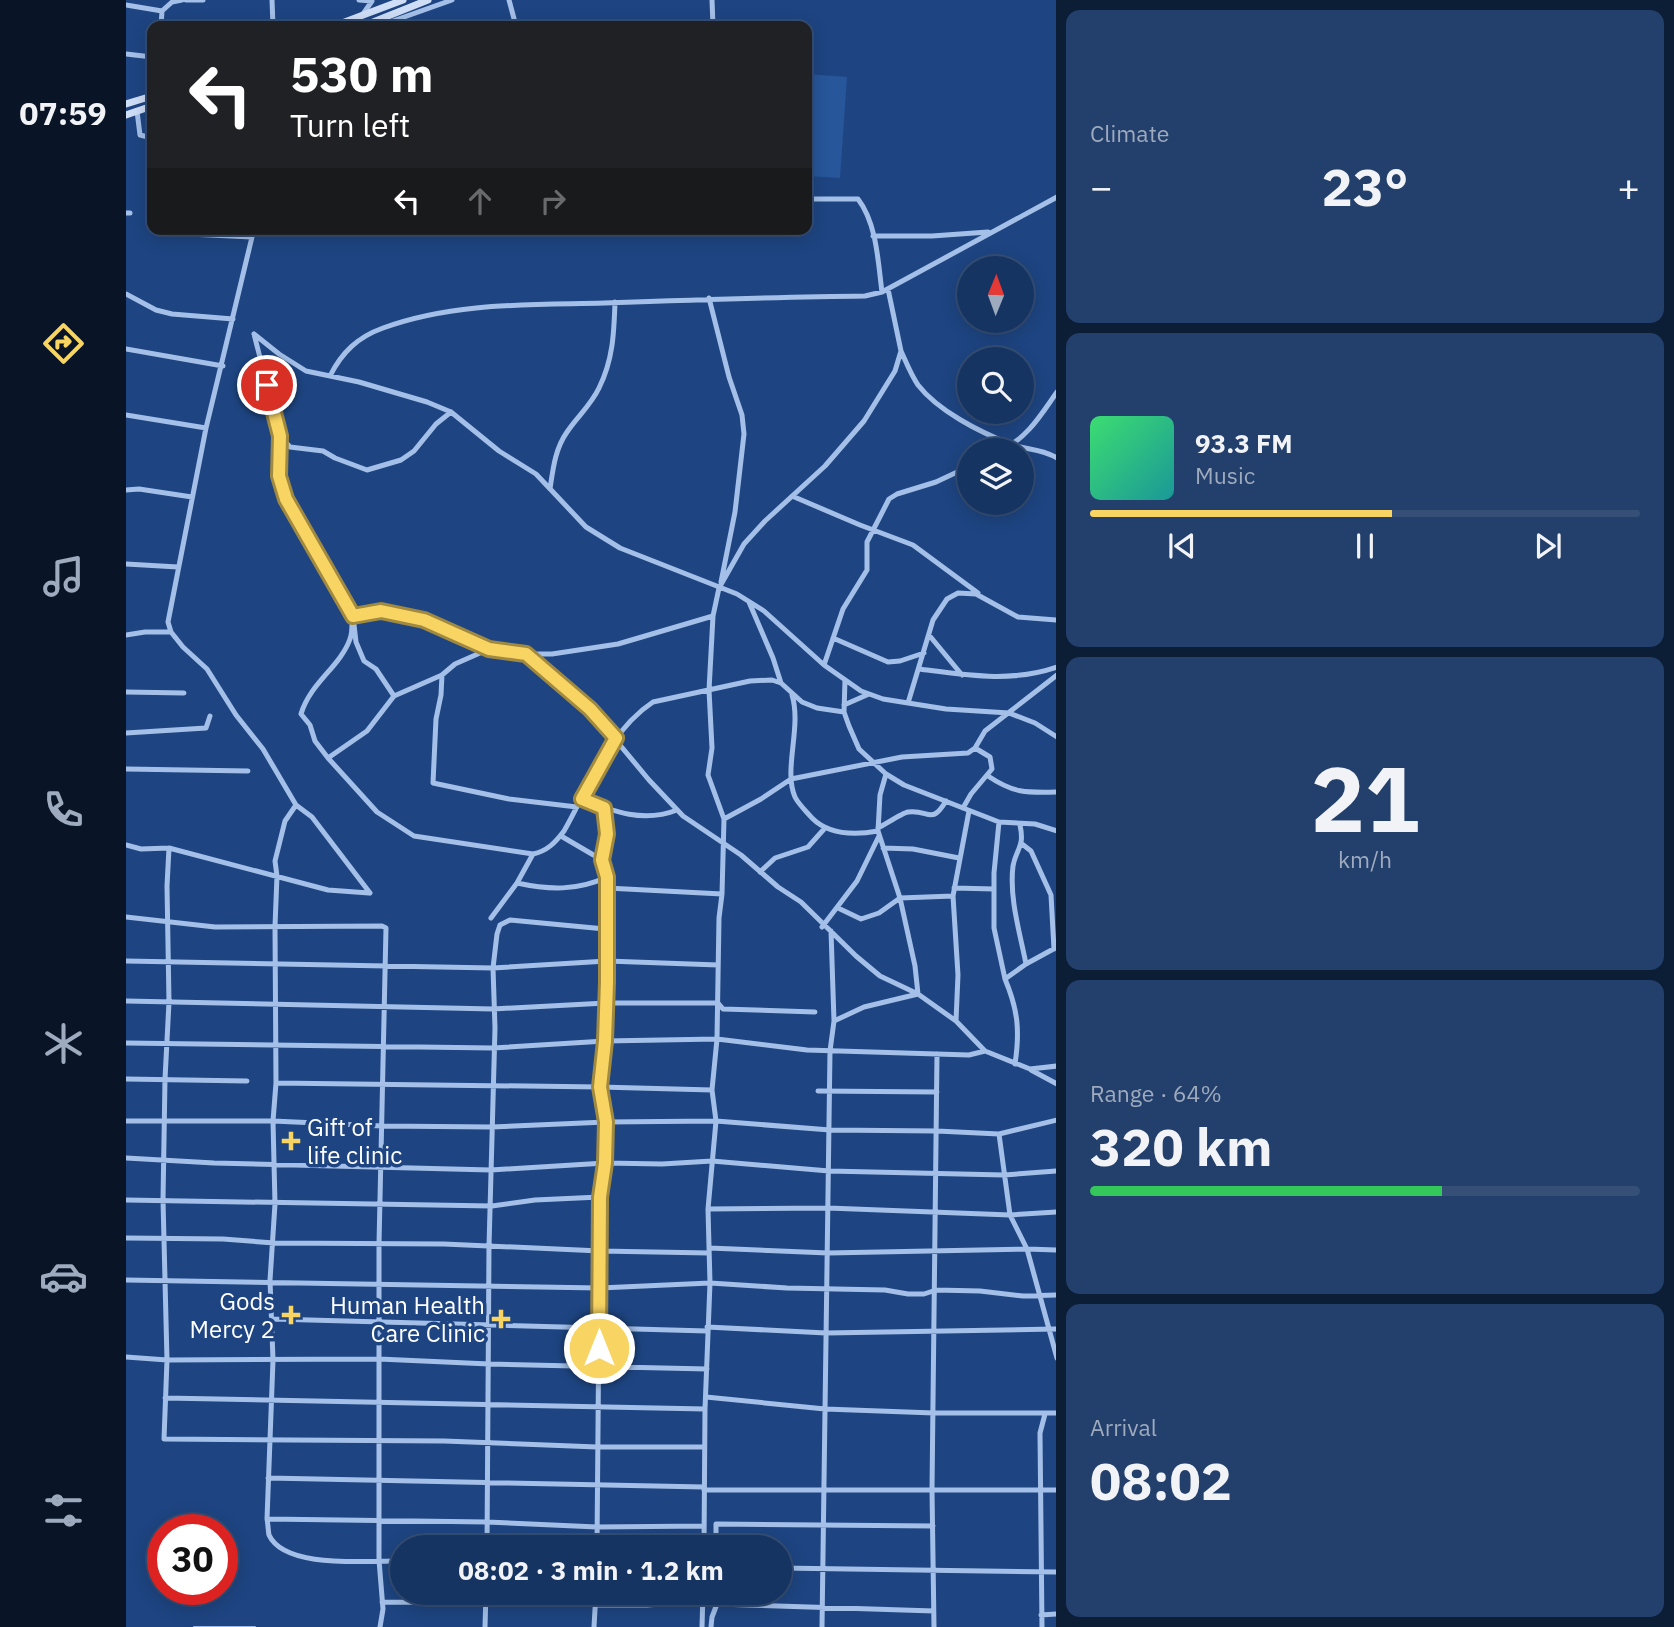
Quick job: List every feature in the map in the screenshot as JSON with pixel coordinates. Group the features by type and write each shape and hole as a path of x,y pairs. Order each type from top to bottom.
{"main road":[{"path":"347,21 384,4 403,0"},
{"path":"376,21 428,0"},
{"path":"126,104 147,98"},
{"path":"126,115 147,108"}],"street":[{"path":"161,21 162,11 172,2 203,0"},
{"path":"272,0 273,21"},
{"path":"359,0 372,1 362,15"},
{"path":"393,21 452,0"},
{"path":"509,0 515,21"},
{"path":"712,0 713,21"},
{"path":"126,5 162,11"},
{"path":"126,54 147,56"},
{"path":"137,111 140,135 147,137"},
{"path":"330,376 356,341 383,328 465,308 709,298 865,296 885,291 1056,197"},
{"path":"812,199 858,200 863,206 901,351 918,385 957,418 997,438"},
{"path":"873,236 992,232"},
{"path":"126,845 141,849 169,848 328,890 370,893 312,817 296,805 263,749 236,715 207,670 171,632 168,614 206,428 253,237 210,235"},
{"path":"126,294 156,310 172,314 233,318"},
{"path":"704,1535 710,1283 708,1209 716,1121 712,1090 718,1039 719,918 724,844 724,819 708,775 712,748 709,690 713,616 735,512 744,433 742,415 729,377 709,298"},
{"path":"550,489 559,446 590,404 610,360 614,341 615,302"},
{"path":"394,696 376,669 364,660 356,642 353,616 286,499 279,476 280,436 254,334 306,371 428,402 451,412 499,451 536,474 586,527 620,548 750,602 786,629 824,665 869,694 946,709 1009,713 1035,723 1056,737"},
{"path":"126,349 223,366"},
{"path":"719,589 744,544 765,521 825,467 864,421 895,372 901,351"},
{"path":"1019,438 1032,427 1056,392"},
{"path":"280,436 290,447 323,451 368,470 401,460 414,451 436,424 451,412"},
{"path":"126,415 206,428"},
{"path":"1034,449 1056,458"},
{"path":"824,665 843,610 867,570 865,546 892,496 957,472"},
{"path":"126,490 139,489 192,497"},
{"path":"792,496 923,551 1003,611 1017,617 1056,620"},
{"path":"126,564 178,566"},
{"path":"908,703 933,620 947,598 968,592 983,597"},
{"path":"750,602 774,658 781,683 792,695 817,708 844,709 869,694"},
{"path":"353,616 381,611 424,620 489,649 552,654 618,644 713,616"},
{"path":"353,616 350,640 313,689 301,714 310,725 315,741 328,758 377,812 414,836 533,854 542,852 561,836 616,738 641,709 653,702 761,680 781,683"},
{"path":"126,635 171,632"},
{"path":"929,635 962,675"},
{"path":"833,638 888,662 924,653"},
{"path":"328,758 367,731 394,696 442,675 455,664 489,649"},
{"path":"526,654 590,709 649,780 691,823 741,855 801,902 880,976 918,994 956,1021 985,1051 1030,1069 1056,1084"},
{"path":"919,669 985,678 1018,676 1056,667"},
{"path":"442,675 435,733 433,783 509,799 578,807"},
{"path":"724,819 792,779 902,757 968,753 975,748 985,731 1056,675"},
{"path":"845,680 844,709 859,749 886,774 904,785 999,822 1035,824 1056,831"},
{"path":"126,692 184,692"},
{"path":"792,695 797,709 792,779 794,796 825,828 860,835 878,831 911,812 937,815 946,801"},
{"path":"126,733 206,728 210,716"},
{"path":"956,1021 958,975 954,888 966,809 971,794 992,769 992,761 984,752 975,748"},
{"path":"126,769 248,771"},
{"path":"822,927 865,867 878,831 880,795 886,774"},
{"path":"988,775 1006,788 1021,792 1056,792"},
{"path":"582,799 604,808 647,817 663,816 677,810"},
{"path":"296,805 280,834 275,861 275,1204 270,1280 273,1360 267,1519 270,1535 281,1548 305,1559 390,1560"},
{"path":"597,1535 600,1197 605,1163 606,1122 600,1087 605,1041 607,961 607,877 602,860 607,834 604,808"},
{"path":"999,822 993,890 995,943 1005,979 1016,1003 1016,1064"},
{"path":"1020,825 1022,844 1013,865 1013,882 1015,911 1026,964"},
{"path":"760,872 775,858 808,846 825,828"},
{"path":"878,831 900,898 915,966 918,994"},
{"path":"561,836 602,860"},
{"path":"1005,979 1055,948 1051,895 1031,851 1022,844"},
{"path":"169,848 169,1002 163,1200 167,1360 164,1439 704,1447"},
{"path":"883,848 913,849 959,858"},
{"path":"491,918 517,883 533,854"},
{"path":"517,883 571,889 607,877"},
{"path":"1048,887 1056,886"},
{"path":"607,888 722,894"},
{"path":"954,888 993,890"},
{"path":"838,908 861,919 879,913 900,898 953,896"},
{"path":"126,917 215,926 385,927 387,931 379,1244 379,1560 383,1613 380,1627"},
{"path":"487,1535 490,1326 488,1284 495,1028 493,968 497,934 504,921 605,929"},
{"path":"822,1627 829,1091 834,1021 831,931"},
{"path":"126,961 239,962 276,966 493,968 607,961 718,965"},
{"path":"834,1021 864,1007 918,994"},
{"path":"126,1001 493,1009 606,1003 718,1003"},
{"path":"718,1003 723,1009 814,1013"},
{"path":"126,1043 493,1048 605,1041 718,1039 830,1051 969,1055 985,1051"},
{"path":"934,1627 932,1490 937,1054"},
{"path":"1030,1069 1056,1066"},
{"path":"126,1079 247,1081"},
{"path":"276,1083 712,1090"},
{"path":"818,1091 937,1092"},
{"path":"126,1121 273,1121 492,1127 716,1121 830,1130 999,1134 1056,1120"},
{"path":"999,1134 1010,1214 1027,1249 1056,1358"},
{"path":"126,1158 214,1163 491,1170 605,1163 712,1161 830,1171 1004,1175 1056,1171"},
{"path":"126,1200 492,1206 535,1200 600,1197"},
{"path":"708,1209 828,1208 1010,1214 1056,1212"},
{"path":"126,1238 600,1251 1056,1251"},
{"path":"126,1280 270,1280 600,1287 710,1283 885,1290 908,1294 924,1294 936,1290 1056,1295"},
{"path":"273,1319 826,1333 1056,1329"},
{"path":"126,1357 167,1360 379,1359 707,1369"},
{"path":"706,1397 825,1409 934,1413 1056,1413"},
{"path":"165,1398 705,1409"},
{"path":"1042,1627 1040,1433 1045,1414"},
{"path":"268,1478 824,1491 1056,1490"},
{"path":"267,1519 487,1522 597,1527 704,1526"},
{"path":"716,1535 716,1524 933,1526"},
{"path":"792,1568 1056,1573"},
{"path":"382,1602 390,1602"},
{"path":"485,1627 486,1605"},
{"path":"594,1627 596,1605"},
{"path":"702,1627 703,1605"},
{"path":"711,1627 717,1605"},
{"path":"743,1605 934,1611"},
{"path":"1041,1615 1056,1614"}],"shaded area":[{"path":"812,74 847,77 840,178 812,176"}],"waterway":[{"path":"194,1627 255,1627"}],"place":[{"name":"Gift of life clinic","path":"291,1141"},
{"name":"Gods Mercy 2","path":"291,1315"},
{"name":"Human Health Care Clinic","path":"501,1319"}],"route":[{"path":"267,385 280,436 279,476 286,499 353,616 381,611 424,620 489,649 526,654 590,709 616,738 582,799 604,808 608,822 602,860 607,877 607,961 605,1041 600,1087 606,1122 605,1163 600,1197 599,1348"}]}
